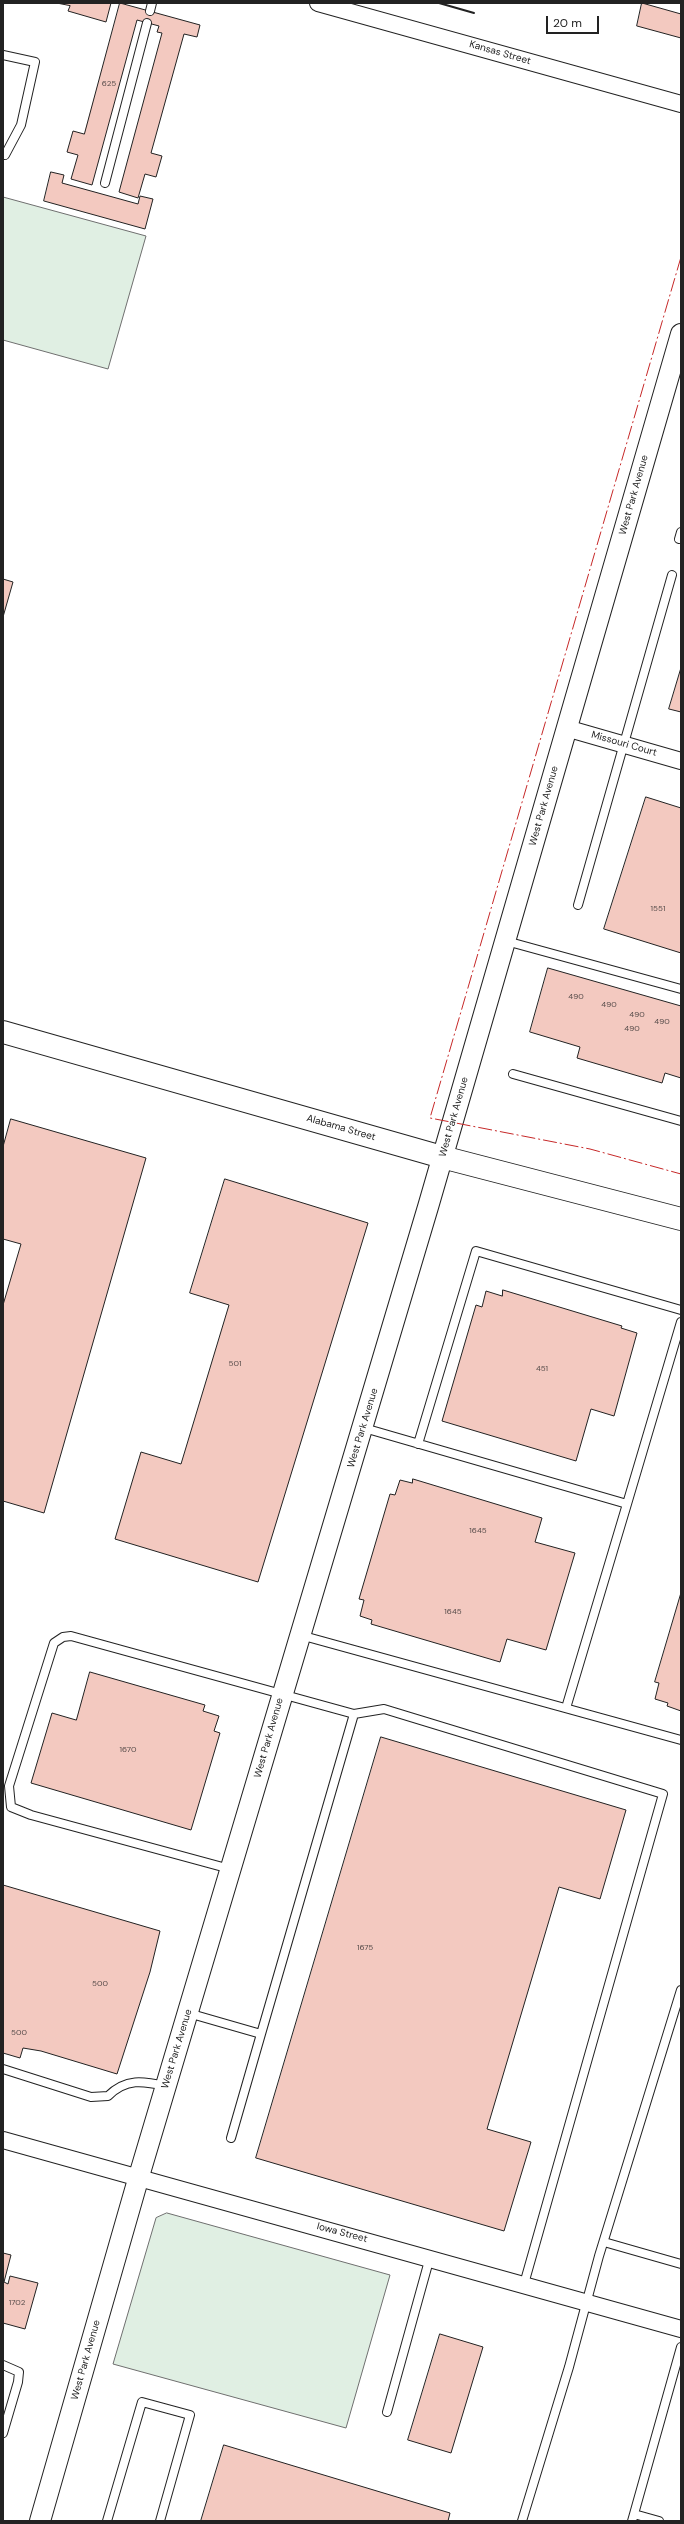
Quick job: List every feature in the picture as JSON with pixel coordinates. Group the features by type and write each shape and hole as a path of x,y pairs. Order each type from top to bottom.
{"main road":[{"name":"Alabama Street","path":"3,1032 442,1157 681,1219"}],"street":[{"name":"Kansas Street","path":"318,3 681,104"},
{"name":"West Park Avenue","path":"40,2521 139,2176 230,1869 300,1634 364,1428 506,941 566,728 678,356 681,334"},
{"name":"Missouri Court","path":"566,728 681,761"},
{"name":"Iowa Street","path":"3,2140 139,2176 430,2257 681,2329"}],"lane":[{"path":"105,183 147,23"},
{"path":"3,55 35,62 21,125 6,155 3,154"},
{"path":"578,905 625,745 672,575"},
{"path":"506,941 681,989"},
{"path":"513,1074 681,1121"},
{"path":"418,1444 476,1251 681,1310"},
{"path":"566,1708 681,1322"},
{"path":"364,1428 627,1504"},
{"path":"300,1634 681,1740"},
{"path":"230,1869 31,1815 11,1807 9,1786 54,1643 63,1636 71,1636 354,1714 384,1709 663,1794 524,2284"},
{"path":"230,2138 354,1714"},
{"path":"522,2521 604,2242 681,1990"},
{"path":"188,2012 261,2034"},
{"path":"3,2069 91,2097 108,2096 116,2088 140,2080 166,2086"},
{"path":"604,2242 681,2264"},
{"path":"387,2412 430,2257"},
{"path":"659,2521 633,2517 681,2347"},
{"path":"3,2365 19,2372 18,2382 3,2433"},
{"path":"107,2521 142,2402 190,2415 160,2521"}],"green space":[{"path":"3,197 146,236 108,369 3,340"},
{"path":"167,2213 390,2275 346,2428 113,2364 156,2218"}],"building":[{"path":"57,3 111,3 106,22 68,11 70,6"},
{"path":"120,3 200,25 197,37 184,34 151,153 162,156 156,177 145,174 138,198 119,192 162,33 157,32 159,26 137,20 92,185 71,179 78,155 67,152 73,131 84,134"},
{"path":"642,3 681,14 681,38 637,26"},
{"path":"51,172 64,175 62,183 138,204 140,196 153,199 145,229 44,201"},
{"path":"3,579 13,582 3,617"},
{"path":"681,668 681,712 669,709"},
{"path":"646,797 681,808 681,953 604,929"},
{"path":"548,968 681,1006 681,1078 665,1073 662,1083 577,1058 580,1047 530,1032"},
{"path":"11,1119 146,1158 44,1513 3,1501 3,1305 21,1244 3,1239 3,1147"},
{"path":"225,1179 368,1223 258,1582 115,1539 141,1452 181,1464 229,1305 190,1293"},
{"path":"503,1290 622,1326 621,1328 637,1333 614,1416 591,1409 576,1461 442,1421 476,1305 482,1307 486,1291 502,1296"},
{"path":"413,1479 542,1518 535,1542 575,1553 546,1650 507,1639 500,1662 371,1624 372,1620 360,1616 364,1600 359,1599 390,1494 395,1495 400,1480 412,1483"},
{"path":"681,1593 681,1711 667,1706 668,1703 655,1699 659,1683 655,1682"},
{"path":"90,1672 205,1705 203,1711 219,1716 214,1731 220,1733 191,1830 31,1783 52,1713 76,1720"},
{"path":"381,1737 626,1810 600,1899 559,1887 487,2129 531,2142 504,2231 256,2158"},
{"path":"3,1885 160,1931 150,1972 117,2074 41,2051 23,2048 20,2058 3,2053"},
{"path":"3,2253 11,2255 4,2282 8,2284 10,2276 38,2283 25,2329 3,2323"},
{"path":"440,2334 483,2347 451,2453 408,2440"},
{"path":"224,2445 450,2513 448,2521 201,2521"}],"wall":[{"path":"439,3 474,13"}],"power":[{"path":"681,257 430,1118 590,1149 681,1174"}]}
